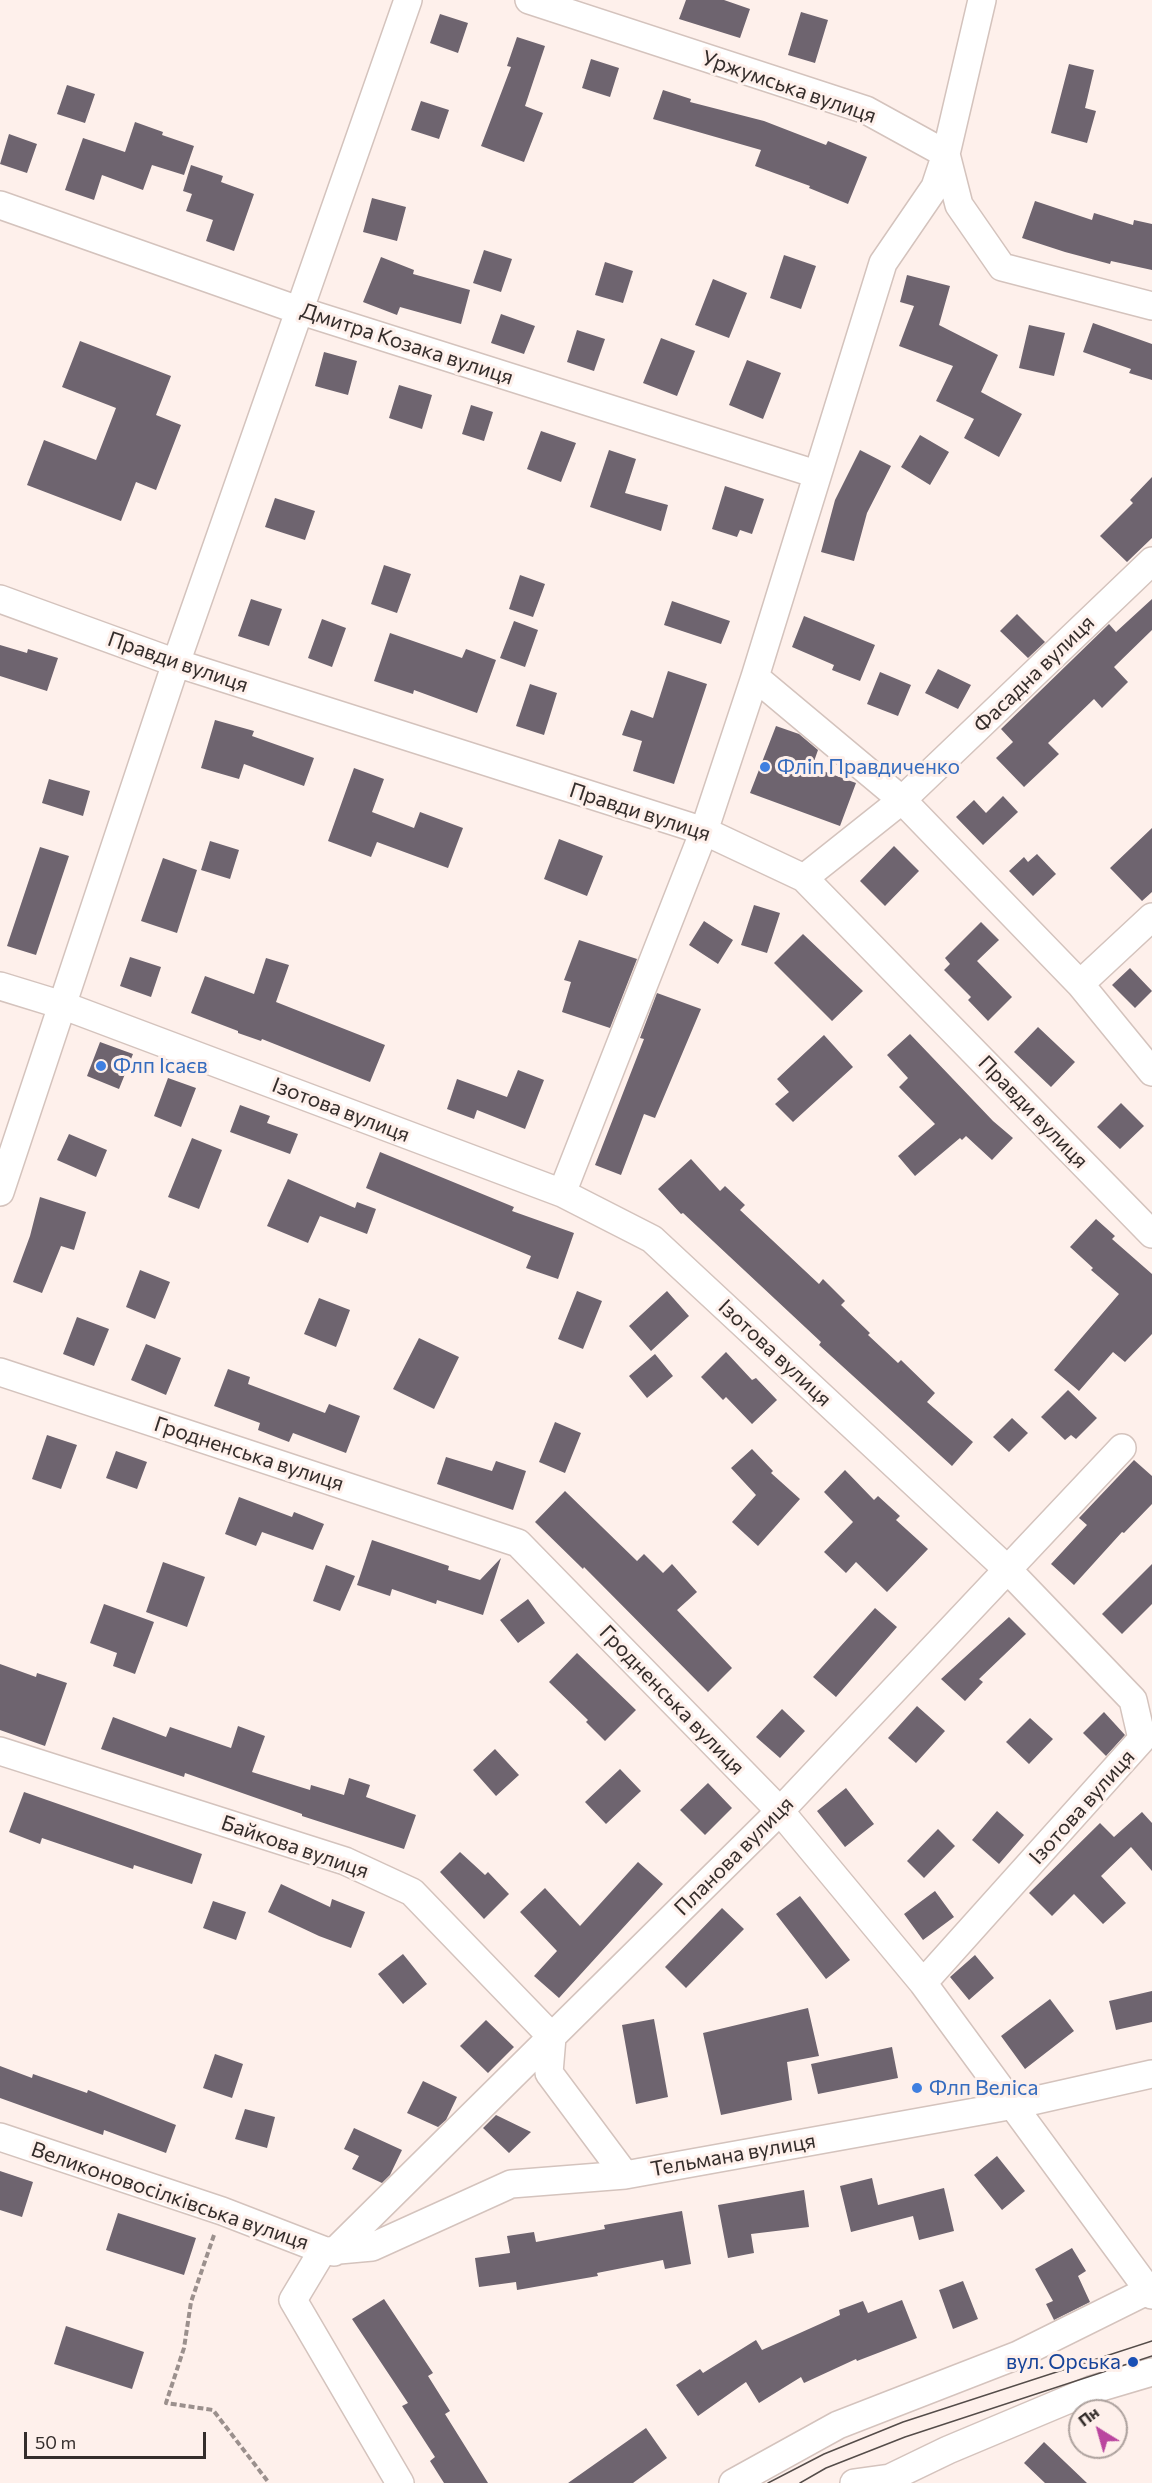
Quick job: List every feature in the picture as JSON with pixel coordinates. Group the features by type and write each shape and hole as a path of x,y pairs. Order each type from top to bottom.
{"street":[{"path":"0,1192 176,663 408,0"},
{"name":"Уржумська вулиця","path":"529,0 866,110 946,154"},
{"path":"562,1193 704,831 756,676 816,474 883,263 935,187 946,154 982,0"},
{"path":"946,154 959,205 1002,267 1152,306"},
{"name":"Дмитра Козака вулиця","path":"0,206 298,310 816,474"},
{"name":"Фасадна вулиця","path":"804,878 902,800 1152,561"},
{"name":"Правди вулиця","path":"0,599 176,663 704,831 804,878 1152,1234"},
{"path":"756,676 902,800 1080,984 1152,1072"},
{"path":"1080,984 1152,917"},
{"name":"Ізотова вулиця","path":"0,986 62,1005 562,1193 652,1239 1008,1570 1133,1700 1142,1739 923,1983"},
{"name":"Гродненська вулиця","path":"0,1372 518,1543 780,1811 923,1983 1150,2293"},
{"name":"Планова вулиця","path":"329,2251 552,2037 780,1811 1122,1448"},
{"name":"Байкова вулиця","path":"0,1751 345,1861 412,1892 552,2037"},
{"path":"552,2037 549,2073 625,2175"},
{"name":"Тельмана вулиця","path":"329,2251 372,2247 511,2184 625,2175 1014,2105 1152,2074"},
{"name":"Великоновосілківська вулиця","path":"0,2138 222,2211 329,2251 293,2300 400,2483"},
{"path":"733,2483 838,2426 1018,2355 1150,2293"},
{"path":"855,2483 890,2478 948,2450 1091,2390 1152,2372"}],"path":[{"path":"222,2211 191,2302 184,2348 165,2403 213,2410 269,2483"}],"building":[{"path":"686,0 724,0 750,9 740,38 679,19"},
{"path":"801,12 828,20 815,63 788,55"},
{"path":"440,14 468,23 458,53 430,43"},
{"path":"517,37 545,46 525,106 543,113 524,162 481,146 511,67 507,66"},
{"path":"591,59 619,68 610,97 582,88"},
{"path":"1069,64 1094,70 1085,108 1096,111 1087,143 1051,133"},
{"path":"67,85 95,94 85,123 57,114"},
{"path":"663,90 691,99 690,102 764,121 826,145 828,141 867,157 848,204 809,188 810,186 755,166 761,150 653,119"},
{"path":"421,101 449,110 439,139 411,130"},
{"path":"135,122 163,132 162,135 194,146 184,175 152,165 143,190 102,175 94,200 65,190 83,138 125,152"},
{"path":"9,134 37,144 27,173 0,164"},
{"path":"191,165 223,176 221,182 254,194 234,251 206,241 213,220 186,211 192,194 183,191"},
{"path":"372,198 406,207 397,241 363,232"},
{"path":"1035,201 1092,220 1094,213 1133,225 1134,220 1152,224 1152,270 1111,261 1110,264 1022,238"},
{"path":"484,250 512,259 501,292 473,283"},
{"path":"784,255 816,266 801,309 770,298"},
{"path":"381,257 414,270 413,274 470,290 461,324 400,307 397,315 363,302"},
{"path":"605,262 633,271 623,303 595,295"},
{"path":"907,275 950,286 939,325 998,355 981,392 1022,414 999,457 964,438 974,419 936,401 953,366 899,346 914,306 900,302"},
{"path":"713,279 747,293 729,338 695,325"},
{"path":"501,314 535,326 524,354 491,343"},
{"path":"1093,323 1152,344 1152,380 1129,373 1131,369 1083,352"},
{"path":"1029,325 1065,333 1054,376 1019,368"},
{"path":"577,330 605,339 594,371 567,362"},
{"path":"661,338 695,351 677,396 643,383"},
{"path":"80,341 171,376 156,415 181,425 156,490 136,482 121,521 27,485 44,440 96,460 116,408 62,387"},
{"path":"324,352 357,361 348,395 315,386"},
{"path":"747,360 781,373 763,419 729,405"},
{"path":"399,385 432,395 422,429 389,418"},
{"path":"471,405 493,412 484,441 462,434"},
{"path":"541,431 576,443 561,482 527,469"},
{"path":"920,435 949,452 930,485 901,467"},
{"path":"609,450 636,459 625,493 668,505 661,531 590,507"},
{"path":"860,450 891,466 867,513 854,561 821,552 835,500"},
{"path":"1152,477 1152,538 1127,562 1100,536 1133,503 1130,500"},
{"path":"725,486 764,499 752,534 740,530 737,537 712,529"},
{"path":"275,498 315,511 305,540 265,527"},
{"path":"384,565 411,574 397,613 371,604"},
{"path":"520,575 545,584 533,617 509,609"},
{"path":"251,599 282,609 269,646 238,636"},
{"path":"1152,599 1152,630 1114,667 1128,682 1102,708 1094,699 1048,743 1059,754 1024,787 996,758 1013,742 1001,729 1109,624 1116,632"},
{"path":"672,601 730,621 721,644 664,625"},
{"path":"1017,614 1045,642 1028,658 1000,631"},
{"path":"804,616 875,645 860,681 832,670 834,665 792,647"},
{"path":"322,619 346,628 332,667 308,658"},
{"path":"514,621 538,630 525,667 500,658"},
{"path":"390,633 462,658 466,649 496,660 477,713 414,690 413,694 374,681"},
{"path":"0,645 27,653 28,649 58,658 47,691 0,676"},
{"path":"938,669 971,685 958,709 925,693"},
{"path":"668,671 707,684 674,784 633,771 642,741 622,735 631,710 653,718"},
{"path":"880,672 911,685 898,716 867,704"},
{"path":"530,684 557,693 544,735 516,726"},
{"path":"215,720 254,731 252,736 314,758 304,786 244,764 239,779 201,768"},
{"path":"776,726 799,734 818,750 812,767 856,783 840,826 750,793"},
{"path":"354,768 384,779 372,812 414,828 420,812 463,828 448,868 377,842 371,857 328,841"},
{"path":"49,779 90,791 83,816 42,803"},
{"path":"1003,796 1018,812 983,845 956,817 974,800 986,813"},
{"path":"1152,828 1152,892 1142,901 1110,868"},
{"path":"559,839 603,856 587,896 544,879"},
{"path":"210,841 239,850 230,879 201,870"},
{"path":"894,846 919,871 885,906 860,881"},
{"path":"40,847 69,856 36,955 7,946"},
{"path":"1037,854 1056,874 1033,896 1009,871 1024,857 1028,862"},
{"path":"163,858 197,870 177,933 141,921"},
{"path":"754,905 780,913 767,953 741,945"},
{"path":"704,921 733,940 718,964 689,945"},
{"path":"981,922 999,940 977,961 1012,997 988,1021 968,1000 971,997 944,970 950,964 945,958"},
{"path":"803,934 863,991 832,1021 774,963"},
{"path":"579,940 637,959 610,1028 562,1012 571,982 564,980"},
{"path":"130,957 161,967 151,997 120,986"},
{"path":"266,958 289,965 276,1002 385,1045 370,1082 191,1013 205,976 254,994"},
{"path":"1130,968 1152,991 1135,1008 1112,985"},
{"path":"657,993 701,1009 655,1118 644,1114 621,1175 595,1165 644,1039 640,1038"},
{"path":"1038,1027 1075,1062 1051,1087 1014,1052"},
{"path":"910,1034 993,1121 1013,1138 992,1160 966,1136 962,1140 960,1138 915,1176 898,1156 935,1124 899,1087 908,1078 887,1055"},
{"path":"824,1035 853,1067 793,1122 775,1104 789,1092 777,1079"},
{"path":"100,1042 133,1054 119,1089 87,1076"},
{"path":"518,1070 544,1080 525,1129 477,1110 474,1119 447,1109 457,1079 507,1097"},
{"path":"168,1078 196,1088 181,1127 154,1116"},
{"path":"1121,1103 1144,1126 1120,1149 1097,1127"},
{"path":"240,1105 270,1116 267,1123 298,1134 290,1154 230,1132"},
{"path":"69,1134 107,1150 96,1177 57,1160"},
{"path":"192,1138 222,1150 199,1209 168,1197"},
{"path":"380,1152 514,1207 512,1211 574,1233 558,1279 526,1268 531,1256 366,1188"},
{"path":"691,1159 720,1191 725,1186 745,1205 740,1210 819,1284 823,1279 845,1301 841,1305 870,1333 868,1335 898,1363 901,1360 935,1393 927,1402 973,1442 952,1466 819,1345 821,1342 683,1213 681,1214 658,1189"},
{"path":"288,1179 355,1208 357,1202 376,1209 367,1234 320,1216 308,1243 267,1226"},
{"path":"40,1197 86,1212 74,1250 61,1246 42,1293 13,1282 30,1236"},
{"path":"1096,1219 1115,1236 1112,1239 1152,1274 1152,1334 1125,1362 1113,1352 1079,1391 1054,1370 1119,1294 1091,1270 1093,1268 1070,1247"},
{"path":"140,1270 170,1282 155,1319 126,1307"},
{"path":"577,1291 602,1301 583,1349 558,1339"},
{"path":"667,1291 689,1316 651,1351 629,1326"},
{"path":"319,1298 350,1310 336,1347 304,1334"},
{"path":"77,1317 109,1329 94,1366 63,1354"},
{"path":"419,1338 459,1357 434,1409 393,1389"},
{"path":"146,1344 181,1358 166,1395 131,1380"},
{"path":"726,1352 752,1380 756,1378 777,1400 752,1424 726,1397 723,1400 701,1377"},
{"path":"655,1354 673,1376 647,1398 629,1376"},
{"path":"228,1369 250,1377 248,1384 325,1413 329,1404 360,1416 346,1453 293,1433 289,1442 258,1430 260,1423 214,1406"},
{"path":"1068,1390 1097,1418 1076,1439 1071,1435 1065,1440 1041,1417"},
{"path":"1012,1418 1028,1433 1009,1452 993,1437"},
{"path":"555,1422 581,1433 565,1473 539,1462"},
{"path":"47,1435 77,1445 61,1489 32,1479"},
{"path":"752,1449 773,1471 771,1473 800,1499 758,1546 732,1522 756,1495 731,1468"},
{"path":"116,1451 147,1462 137,1489 106,1478"},
{"path":"446,1457 492,1471 496,1461 526,1471 513,1510 437,1484"},
{"path":"1134,1460 1152,1476 1152,1504 1124,1533 1122,1532 1074,1585 1051,1564 1087,1525 1079,1518"},
{"path":"845,1470 874,1500 878,1496 900,1516 896,1520 928,1549 887,1592 856,1562 846,1573 824,1552 853,1522 824,1492"},
{"path":"565,1491 637,1561 644,1554 663,1573 672,1564 697,1592 677,1610 732,1668 708,1692 584,1567 583,1569 535,1522"},
{"path":"239,1497 292,1517 294,1512 324,1524 313,1550 262,1532 256,1546 225,1534"},
{"path":"372,1540 449,1566 448,1570 480,1580 501,1558 483,1615 437,1600 436,1604 392,1589 390,1596 357,1585"},
{"path":"163,1562 205,1577 187,1627 146,1612"},
{"path":"1152,1564 1152,1604 1122,1634 1102,1614"},
{"path":"326,1565 355,1576 340,1611 313,1601"},
{"path":"528,1599 545,1623 518,1643 500,1620"},
{"path":"104,1604 154,1622 135,1674 113,1666 117,1653 90,1643"},
{"path":"875,1608 897,1627 836,1697 813,1677"},
{"path":"1009,1617 1026,1634 979,1679 983,1682 965,1701 941,1679"},
{"path":"577,1653 636,1710 605,1741 586,1722 588,1720 549,1682"},
{"path":"0,1664 36,1677 37,1673 67,1683 45,1746 0,1730"},
{"path":"917,1706 945,1731 916,1763 888,1738"},
{"path":"782,1709 805,1731 780,1758 756,1737"},
{"path":"1104,1712 1125,1735 1106,1756 1083,1733"},
{"path":"113,1717 166,1737 170,1727 231,1748 238,1726 265,1736 252,1772 310,1790 311,1785 344,1795 349,1778 370,1785 366,1797 416,1815 404,1849 302,1816 302,1814 185,1773 184,1777 101,1749"},
{"path":"1030,1718 1053,1739 1029,1764 1006,1742"},
{"path":"495,1749 519,1775 496,1796 473,1770"},
{"path":"620,1769 641,1791 606,1824 585,1802"},
{"path":"708,1783 732,1808 705,1835 680,1810"},
{"path":"846,1788 874,1824 845,1847 817,1811"},
{"path":"24,1792 202,1854 192,1884 134,1865 133,1869 42,1838 40,1844 9,1832"},
{"path":"997,1811 1024,1835 999,1864 972,1840"},
{"path":"1142,1812 1152,1823 1152,1871 1131,1847 1101,1876 1126,1903 1103,1924 1074,1894 1052,1916 1029,1893 1100,1823 1114,1837"},
{"path":"938,1829 955,1846 924,1878 907,1861"},
{"path":"460,1852 485,1875 488,1872 509,1894 484,1919 440,1872"},
{"path":"638,1862 663,1884 559,1998 534,1976 557,1951 520,1912 545,1888 580,1926"},
{"path":"281,1884 330,1907 332,1899 365,1912 351,1948 268,1912"},
{"path":"935,1891 954,1917 923,1940 904,1914"},
{"path":"800,1896 850,1960 826,1979 776,1914"},
{"path":"213,1901 246,1912 236,1940 203,1928"},
{"path":"722,1908 744,1929 686,1988 665,1967"},
{"path":"403,1954 427,1984 403,2004 378,1974"},
{"path":"975,1955 994,1978 969,2000 950,1977"},
{"path":"1152,1991 1152,2022 1116,2030 1109,2001"},
{"path":"1050,1999 1074,2031 1025,2069 1001,2036"},
{"path":"808,2008 819,2056 787,2062 792,2100 721,2115 703,2033"},
{"path":"654,2019 668,2097 636,2104 622,2025"},
{"path":"486,2020 514,2047 488,2073 460,2046"},
{"path":"892,2047 898,2078 818,2094 811,2064"},
{"path":"215,2054 243,2064 232,2098 203,2088"},
{"path":"0,2066 32,2078 33,2074 87,2093 88,2090 176,2125 166,2153 104,2130 103,2135 0,2098"},
{"path":"423,2081 457,2097 446,2120 438,2127 407,2113"},
{"path":"245,2109 275,2117 267,2148 235,2139"},
{"path":"496,2115 531,2132 509,2153 483,2128"},
{"path":"354,2128 402,2150 390,2175 382,2183 352,2169 359,2156 344,2149"},
{"path":"997,2156 1025,2191 1002,2210 974,2175"},
{"path":"0,2171 33,2182 22,2217 0,2210"},
{"path":"872,2178 878,2205 944,2188 954,2231 919,2240 913,2216 851,2232 840,2186"},
{"path":"804,2190 809,2227 751,2234 754,2253 728,2258 718,2205"},
{"path":"682,2211 691,2264 665,2269 663,2260 597,2273 598,2276 517,2290 516,2282 479,2287 475,2258 510,2253 507,2236 534,2232 536,2242 605,2229 604,2225"},
{"path":"118,2213 196,2238 184,2275 106,2250"},
{"path":"1072,2248 1086,2271 1078,2276 1090,2302 1054,2320 1046,2304 1053,2301 1035,2269"},
{"path":"963,2281 978,2319 953,2329 939,2290"},
{"path":"384,2299 433,2373 428,2376 450,2411 445,2414 488,2483 444,2483 430,2461 435,2457 402,2406 408,2403 352,2319"},
{"path":"902,2300 917,2338 857,2361 856,2359 804,2383 801,2377 759,2403 746,2382 698,2416 676,2385 700,2369 703,2373 756,2340 762,2350 840,2315 839,2310 863,2301 868,2313"},
{"path":"66,2326 144,2352 132,2389 54,2364"},
{"path":"646,2428 667,2458 633,2483 568,2483"},
{"path":"1044,2442 1087,2483 1045,2483 1024,2463"}],"tram line":[{"path":"768,2483 824,2454 903,2422 1152,2341"},
{"path":"800,2483 826,2468 905,2437 1152,2356"}],"place":[{"name":"Фліп Правдиченко","path":"765,767"},
{"name":"Флп Ісаєв","path":"101,1066"},
{"name":"Флп Веліса","path":"917,2088"},
{"name":"вул. Орська","path":"1133,2362"}]}
